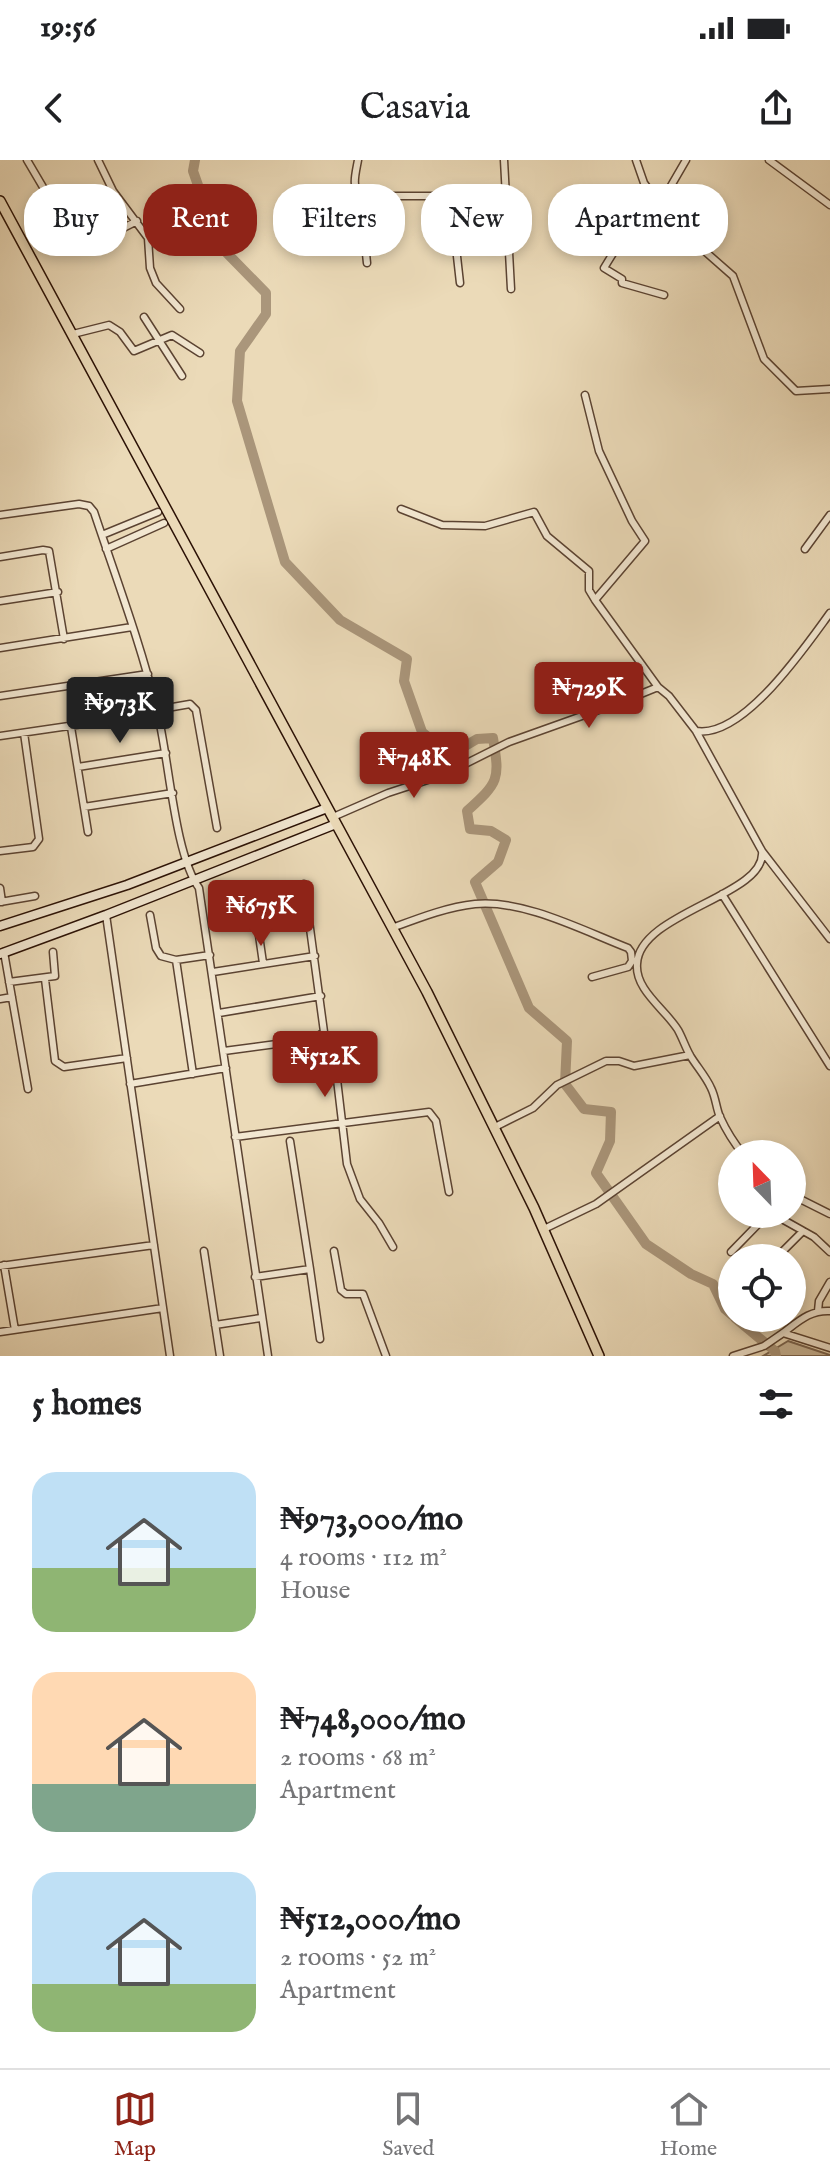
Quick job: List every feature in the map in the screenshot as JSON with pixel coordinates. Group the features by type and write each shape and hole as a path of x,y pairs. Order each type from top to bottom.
{"main road":[{"path":"0,201 392,928 495,1127 544,1229 599,1356"}],"street":[{"path":"27,160 80,250 137,221"},
{"path":"98,160 113,191 148,238 150,268 156,283 180,309"},
{"path":"355,184 358,160"},
{"path":"504,160 511,289"},
{"path":"636,160 645,184"},
{"path":"672,184 686,160"},
{"path":"769,160 830,205"},
{"path":"405,196 440,196 452,212 460,283"},
{"path":"366,256 367,263"},
{"path":"611,256 604,268 622,279 622,283 664,295"},
{"path":"710,256 733,276 766,362 796,391 830,389"},
{"path":"144,317 182,376"},
{"path":"73,334 109,325 120,332 134,351 176,336 200,353"},
{"path":"585,395 599,451 632,521 645,541 595,600"},
{"path":"0,515 79,504 89,506 94,512 148,674 185,861 199,888 268,1356"},
{"path":"401,509 442,525 485,526 534,512 547,536 589,571 589,590 595,600 658,687 696,731 762,851 830,939"},
{"path":"102,535 158,512"},
{"path":"805,549 830,515"},
{"path":"106,549 164,523"},
{"path":"0,557 49,551 64,639"},
{"path":"0,601 58,592"},
{"path":"696,731 711,731 759,702 790,667 830,613"},
{"path":"0,648 132,627"},
{"path":"0,696 148,674"},
{"path":"28,1089 2,953 193,881 388,793 443,775 509,742 658,687"},
{"path":"0,736 158,713 190,704 196,710 217,828"},
{"path":"71,727 88,832"},
{"path":"0,851 33,847 39,839 24,733"},
{"path":"78,767 166,753"},
{"path":"84,807 173,793"},
{"path":"0,926 127,885 327,808"},
{"path":"735,1140 720,1116 711,1088 670,1018 637,975 637,962 644,941 759,868 762,851"},
{"path":"224,1051 320,1036 325,1026 304,884"},
{"path":"252,887 263,963"},
{"path":"0,888 1,902 35,896"},
{"path":"722,894 830,1066"},
{"path":"392,928 477,903 538,914 628,948 631,952 632,961 628,967 592,977"},
{"path":"106,915 170,1356"},
{"path":"150,915 158,951 167,959 210,955"},
{"path":"9,982 55,976 53,952"},
{"path":"213,972 315,956"},
{"path":"176,960 193,1074"},
{"path":"45,979 55,1061 59,1065 64,1067 127,1058"},
{"path":"219,1013 321,996"},
{"path":"0,999 12,997"},
{"path":"495,1127 533,1108 557,1085 606,1061 634,1066 690,1055"},
{"path":"130,1084 226,1068"},
{"path":"336,1071 347,1164 357,1191 393,1247"},
{"path":"235,1137 429,1112 436,1121 449,1192"},
{"path":"544,1229 596,1204 720,1116"},
{"path":"290,1141 320,1339"},
{"path":"806,1202 830,1214"},
{"path":"739,1244 756,1228"},
{"path":"797,1228 814,1237 830,1252"},
{"path":"790,1244 803,1231"},
{"path":"15,1330 2,1266 154,1245"},
{"path":"204,1251 220,1356"},
{"path":"334,1251 341,1290 346,1294 363,1294 386,1356"},
{"path":"255,1277 310,1269"},
{"path":"818,1311 819,1301 830,1282"},
{"path":"0,1332 163,1308"},
{"path":"733,1356 764,1346 807,1314 830,1311"},
{"path":"215,1325 261,1318"},
{"path":"780,1335 830,1348"}],"shaded area":[{"path":"788,1341 830,1355 830,1356 763,1356"}],"waterway":[{"path":"195,160 193,171 219,245 266,293 266,314 240,351 237,401 285,562 340,620 407,659 404,681 422,732 450,755 477,739 493,738 495,779 486,793 467,811 470,829 491,831 506,840 498,862 475,882 529,1008 567,1041 565,1084 584,1109 611,1112 610,1141 596,1173 646,1244 691,1274 713,1284 718,1294"},
{"path":"752,1332 775,1351 776,1356"}]}
